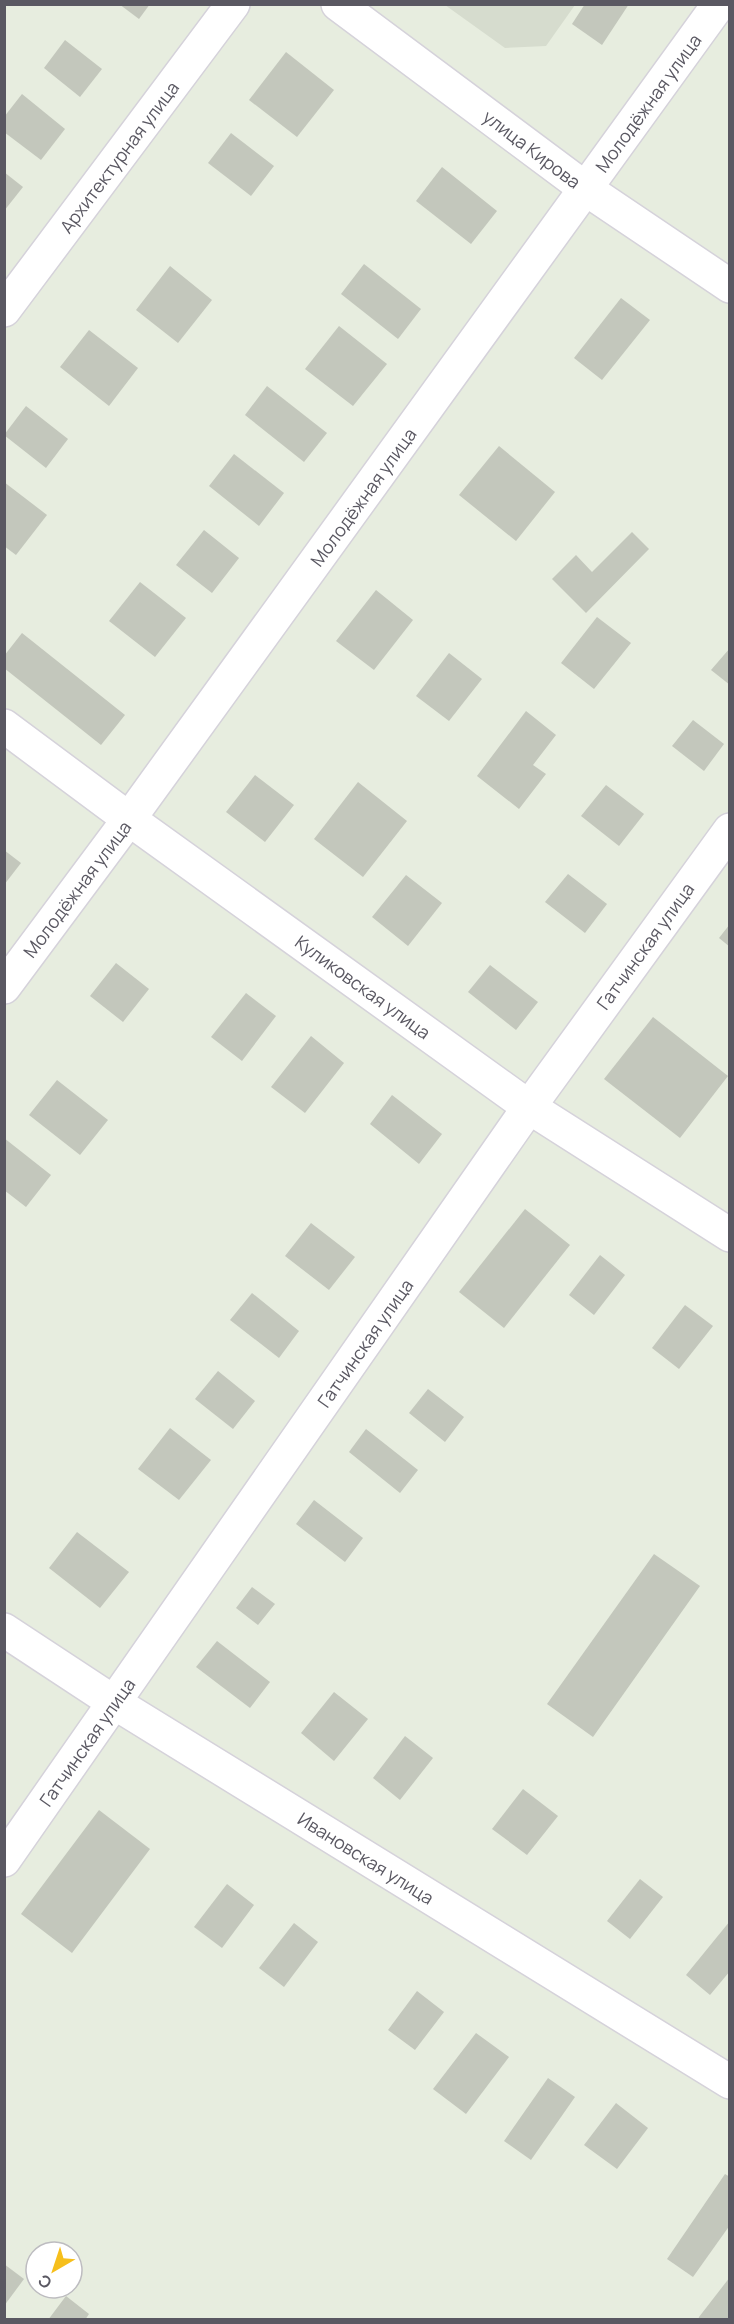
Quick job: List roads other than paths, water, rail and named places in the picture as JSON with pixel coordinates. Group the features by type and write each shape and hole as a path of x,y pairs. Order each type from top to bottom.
{"street":[{"name":"Архитектурная улица","path":"4,310 233,4"},
{"name":"улица Кирова","path":"338,4 586,189 729,286"},
{"name":"Молодёжная улица","path":"4,987 129,819 719,4"},
{"name":"Куликовская улица","path":"4,726 129,819 530,1107 729,1235"},
{"name":"Гатчинская улица","path":"4,1860 530,1107 729,830"},
{"name":"Ивановская улица","path":"4,1630 115,1703 729,2082"}]}
